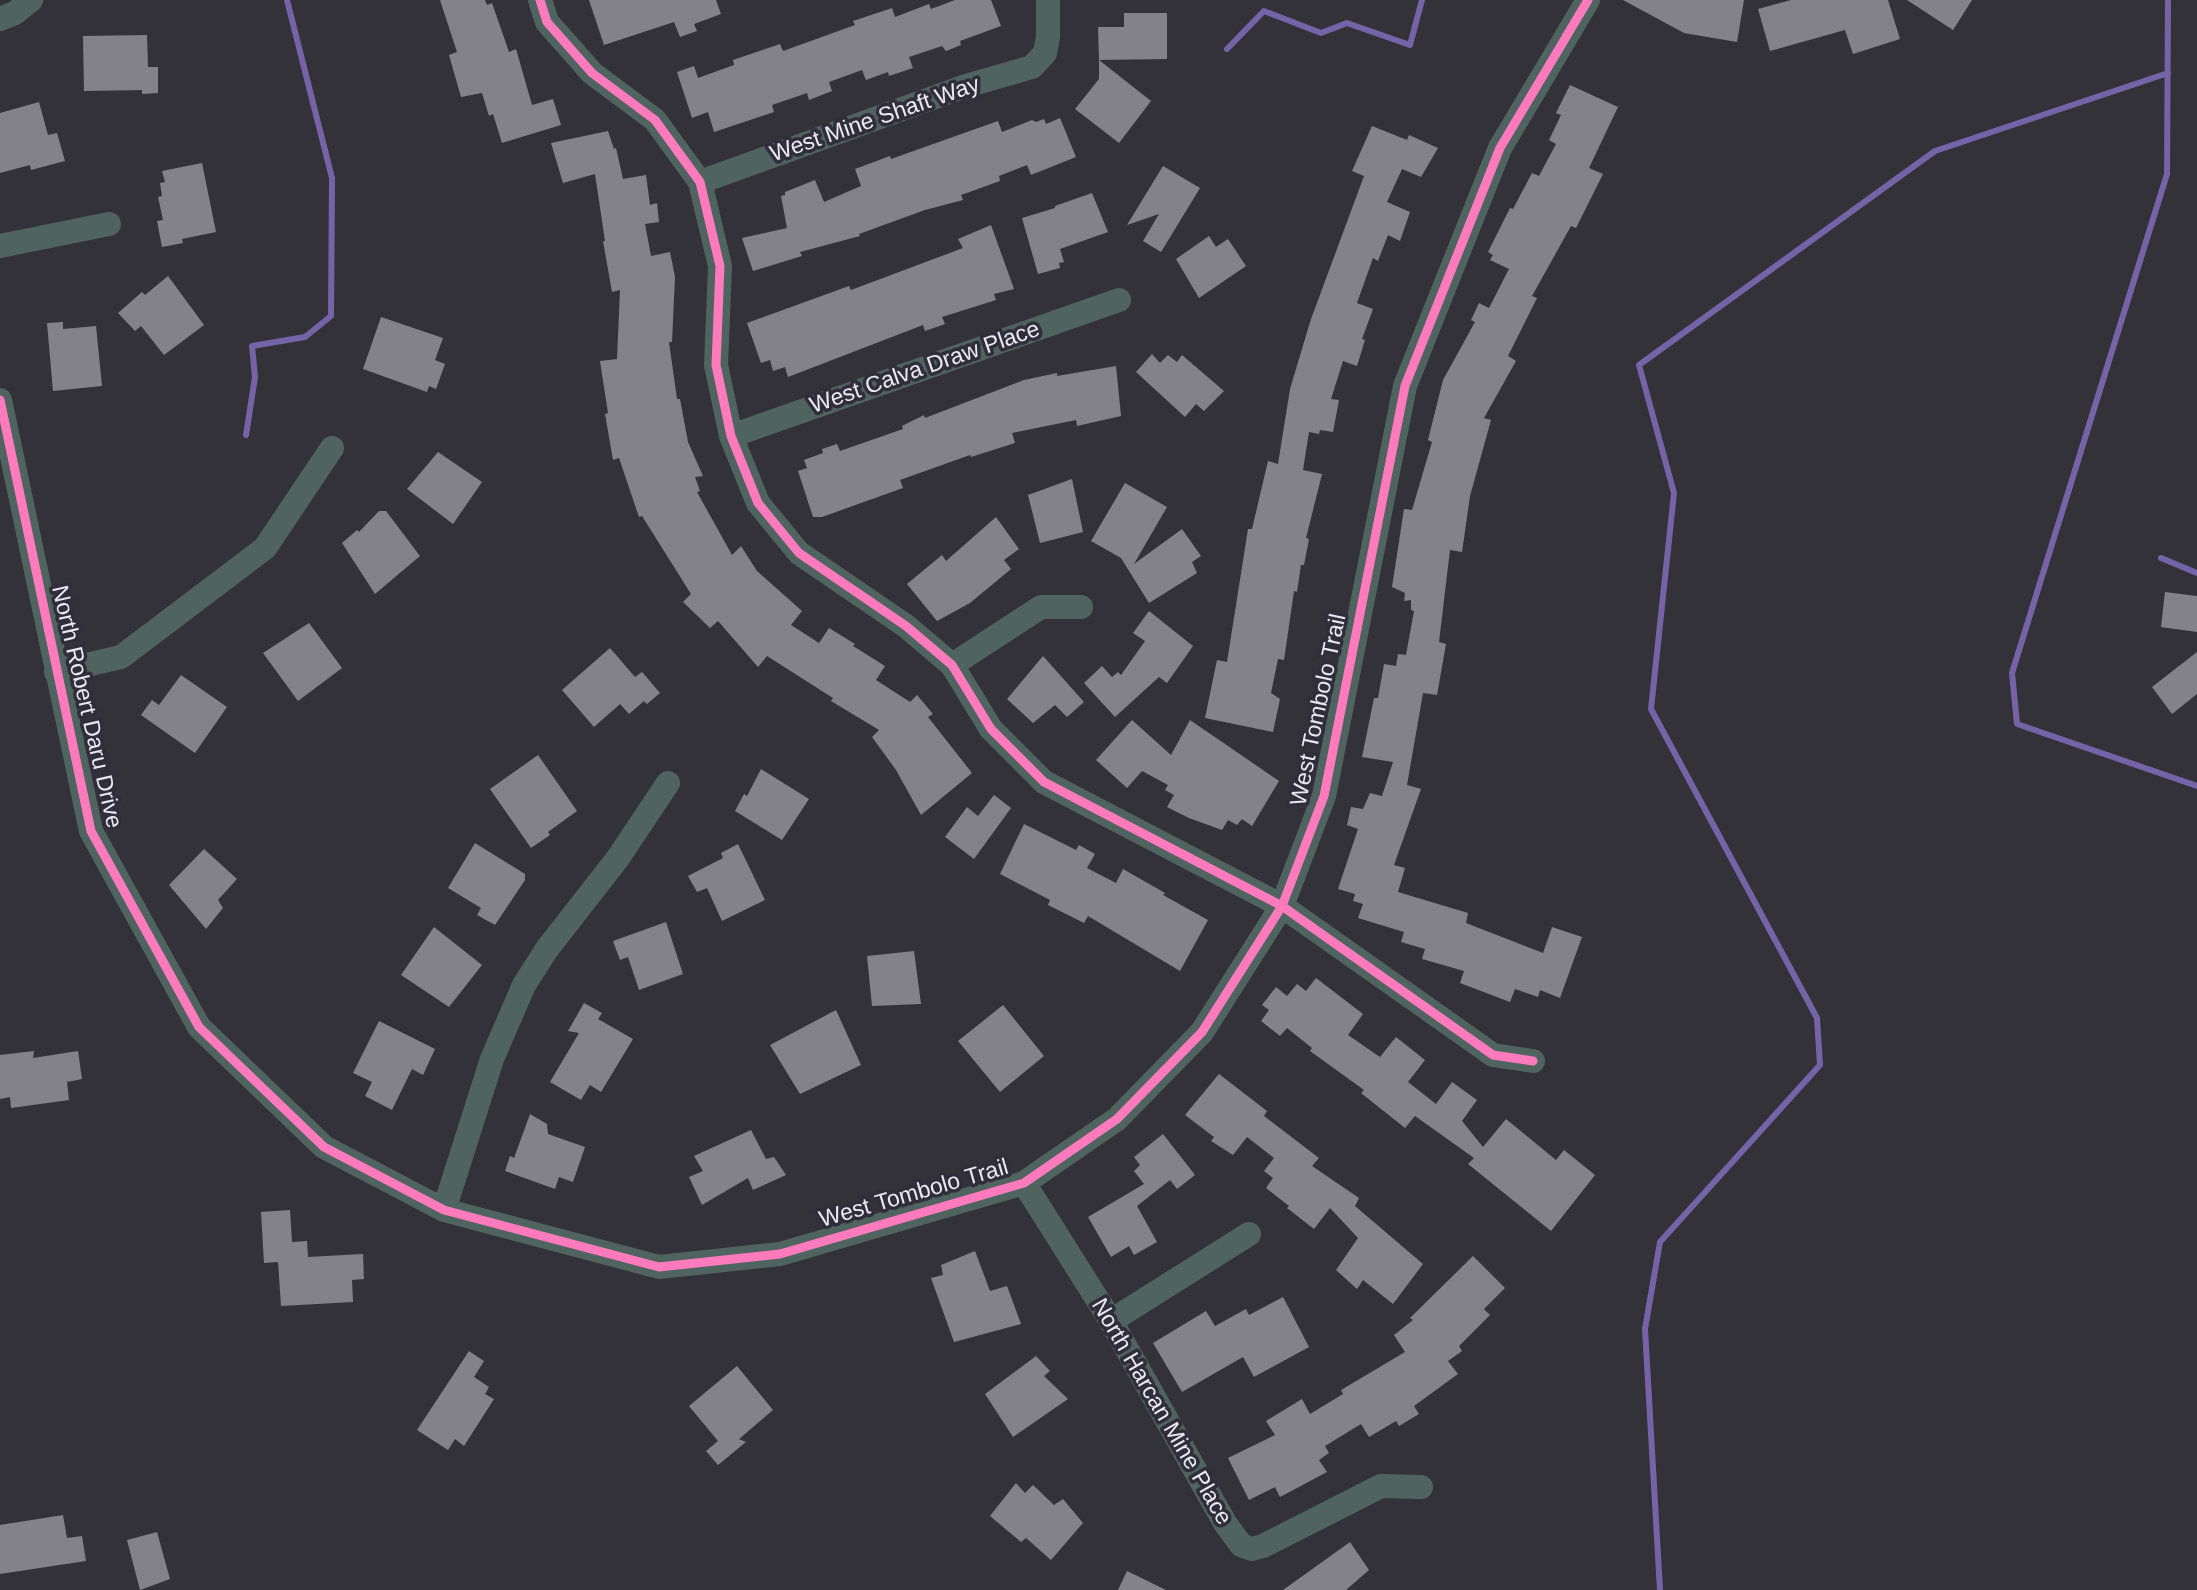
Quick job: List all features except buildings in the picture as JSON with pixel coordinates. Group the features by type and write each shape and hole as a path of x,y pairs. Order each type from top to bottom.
{"street":[{"path":"0,19 15,13 31,0"},
{"path":"540,0 547,22 592,74 655,120 700,182 720,266 716,365 731,436 758,503 799,553 906,626 952,665 990,729 1044,782 1282,906 1493,1055 1533,1061"},
{"name":"West Mine Shaft Way","path":"700,182 966,86 1032,67 1045,53 1048,0"},
{"name":"West Tombolo Trail","path":"444,1210 659,1267 780,1254 1024,1183 1117,1119 1202,1032 1282,906 1324,796 1405,386 1500,148 1588,0"},
{"path":"0,246 109,224"},
{"name":"West Calva Draw Place","path":"731,436 1118,300"},
{"name":"North Robert Daru Drive","path":"0,400 91,831 199,1027 324,1147 444,1210"},
{"path":"56,672 121,657 265,548 332,448"},
{"path":"952,665 1041,607 1081,607"},
{"path":"444,1210 492,1059 524,985 547,949 618,858 668,783"},
{"name":"North Harcan Mine Place","path":"1024,1183 1111,1321 1225,1523 1241,1545 1252,1549 1263,1546 1381,1486 1421,1487"},
{"path":"1111,1321 1249,1234"}],"waterway":[{"path":"246,435 255,377 252,346 305,337 331,316 332,178 287,0"},
{"path":"1227,49 1264,11 1321,33 1347,23 1410,45 1422,0"},
{"path":"2168,0 2167,174 2012,673 2017,724 2197,786"},
{"path":"1660,1590 1645,1329 1660,1242 1820,1065 1817,1018 1651,709 1674,493 1639,365 1935,151 2168,73"},
{"path":"2161,558 2197,573"}],"cycle path":[{"path":"540,0 547,22 592,73 655,120 700,182 720,266 716,365 731,436 758,503 799,553 906,626 952,665 991,729 1044,782 1282,906 1493,1055 1533,1061"},
{"path":"0,400 91,831 199,1027 324,1147 444,1210 659,1267 780,1254 1024,1183 1117,1119 1202,1032 1282,906 1324,796 1405,386 1500,148 1588,0"}]}
